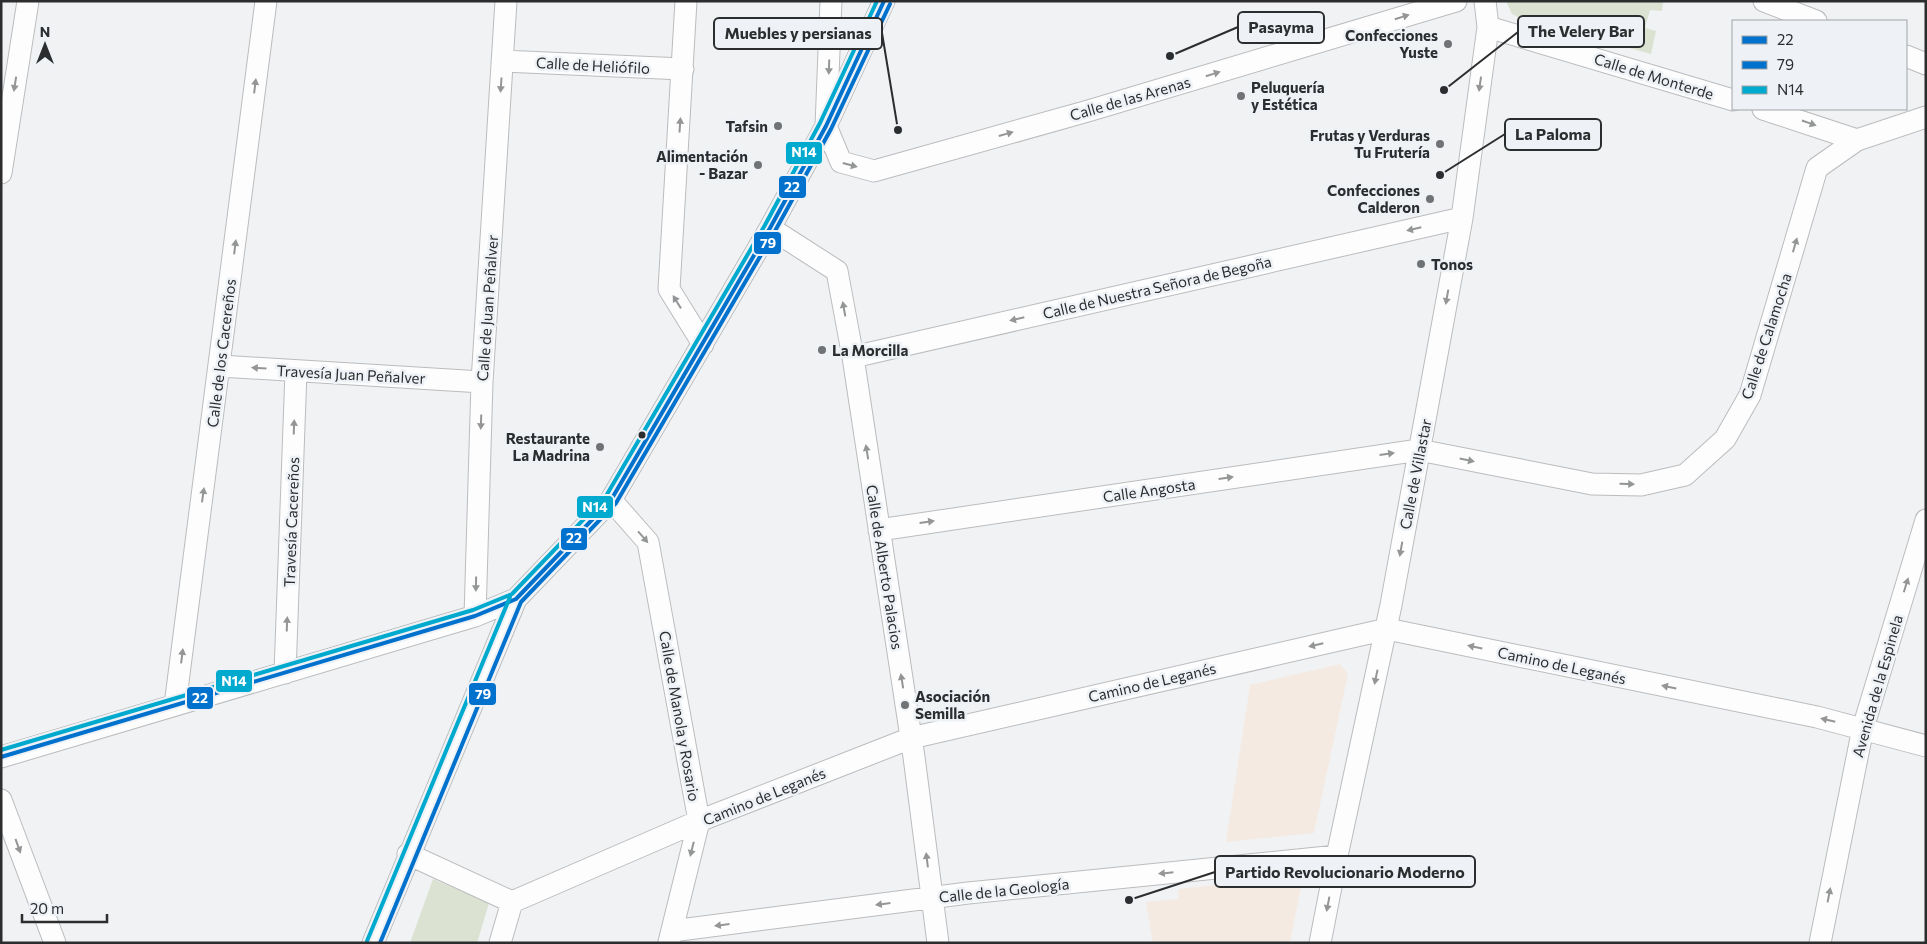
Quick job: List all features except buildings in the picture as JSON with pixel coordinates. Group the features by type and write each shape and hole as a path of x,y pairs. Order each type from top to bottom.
{"street":[{"path":"1,173 28,1"},
{"name":"Calle de los Cacereños","path":"175,705 266,1"},
{"name":"Calle de Juan Peñalver","path":"475,616 482,382 506,1"},
{"path":"686,1 669,289 703,344"},
{"path":"826,126 831,1"},
{"path":"373,943 408,854 516,599 611,500 770,228 826,126 884,1"},
{"name":"Calle de las Arenas","path":"826,126 841,162 874,171 1088,111 1456,1"},
{"name":"Calle de Villastar","path":"1320,943 1337,856 1387,629 1462,218 1488,28 1485,1"},
{"path":"1764,1 1813,20"},
{"name":"Calle de Monterde","path":"1488,28 1732,100"},
{"path":"1907,56 1926,64"},
{"name":"Calle de Heliófilo","path":"502,61 683,69"},
{"path":"1766,110 1858,140 1926,117"},
{"name":"Calle de Calamocha","path":"1419,450 1592,484 1641,485 1686,475 1725,439 1750,395 1817,168 1858,140"},
{"name":"Calle de Nuestra Señora de Begoña","path":"853,357 1462,218"},
{"name":"Calle de Alberto Palacios","path":"770,228 837,271 853,357 911,738 938,943"},
{"name":"Travesía Juan Peñalver","path":"220,366 482,382"},
{"name":"Travesía Cacereños","path":"285,673 296,370"},
{"name":"Calle Angosta","path":"879,530 1419,450"},
{"name":"Calle de Manola y Rosario","path":"611,500 648,542 699,822 671,937"},
{"name":"Avenida de la Espinela","path":"1820,943 1863,728 1926,520"},
{"path":"1,757 475,616 516,599"},
{"name":"Camino de Leganés","path":"512,902 699,822 911,738 1387,629 1863,728 1926,746"},
{"path":"1,800 55,943"},
{"path":"408,854 512,902 500,943"},
{"name":"Calle de la Geología","path":"671,937 931,898 1337,856"}],"shaded area":[{"path":"1340,664 1348,674 1314,833 1226,842 1250,685"},
{"path":"1293,877 1292,887 1301,886 1290,943 1153,943 1146,902 1179,899 1178,889"}],"green space":[{"path":"1506,1 1663,1 1662,11 1650,10 1645,28 1656,31 1651,54 1520,18 1512,14"},
{"path":"433,879 489,903 477,943 410,943"}],"transit line":[{"name":"N14","path":"1,750 473,610 512,594 606,496 765,225 820,123 877,1"},
{"name":"22","path":"1,757 475,616 516,599 611,500 770,228 826,126 884,1"},
{"name":"79","path":"380,943 521,602 616,503 775,231 831,129 890,4"},
{"name":"N14","path":"367,941 510,597"}],"place":[{"name":"Confecciones Yuste","path":"1448,44"},
{"name":"Pasayma","path":"1170,56"},
{"name":"The Velery Bar","path":"1444,90"},
{"name":"Peluquería y Estética","path":"1241,96"},
{"name":"Tafsin","path":"778,126"},
{"name":"Muebles y persianas","path":"898,130"},
{"name":"Frutas y Verduras Tu Frutería","path":"1440,144"},
{"name":"Alimentación - Bazar","path":"758,165"},
{"name":"La Paloma","path":"1440,175"},
{"name":"Confecciones Calderon","path":"1430,199"},
{"name":"Tonos","path":"1421,264"},
{"name":"La Morcilla","path":"822,350"},
{"name":"Restaurante La Madrina","path":"600,447"},
{"name":"Asociación Semilla","path":"905,705"},
{"name":"Partido Revolucionario Moderno","path":"1129,900"}]}
